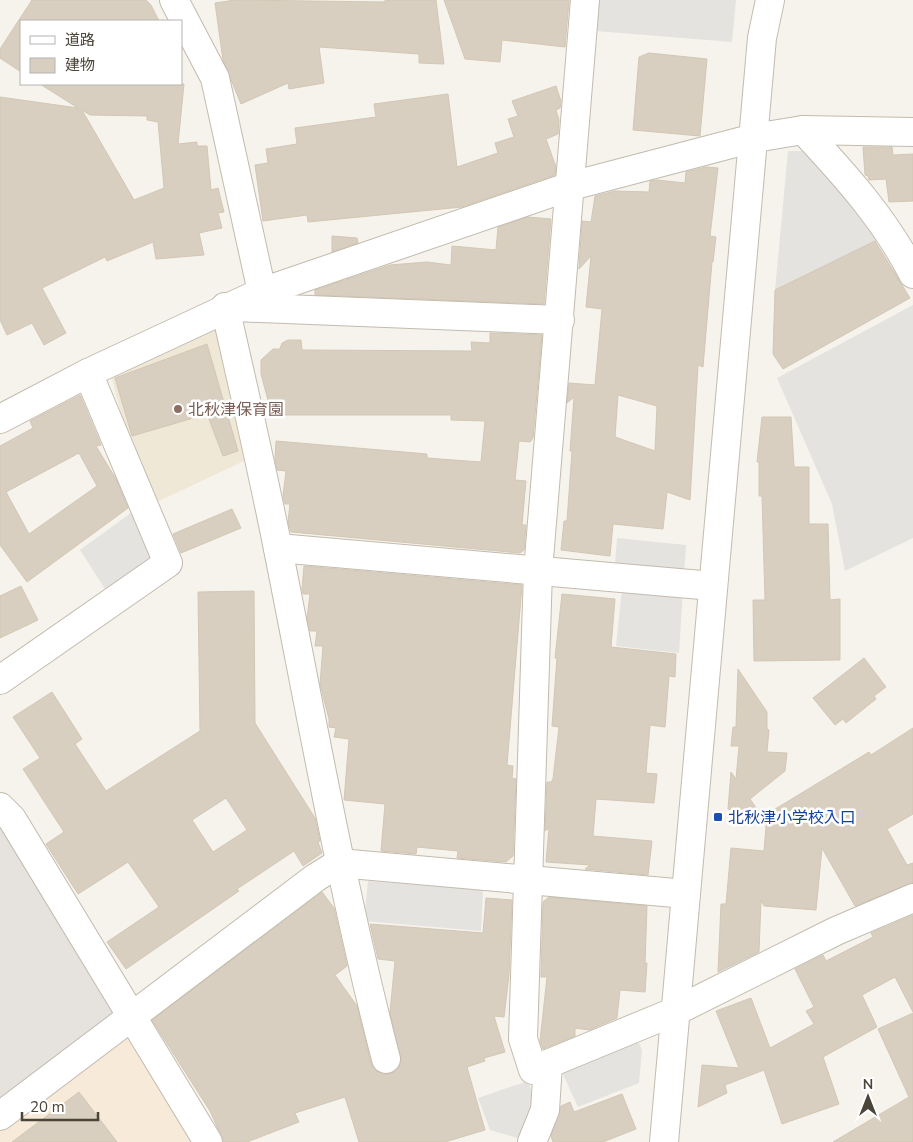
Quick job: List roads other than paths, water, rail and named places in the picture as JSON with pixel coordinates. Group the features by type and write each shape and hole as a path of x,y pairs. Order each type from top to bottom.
{"street":[{"path":"585,0 538,571 523,1039 533,1070 676,1011 836,931 913,898"},
{"path":"664,1142 762,38 770,0"},
{"path":"184,4 215,78 262,292"},
{"path":"803,130 854,184 897,242 913,274"},
{"path":"0,419 88,373 225,307 262,292 571,186 754,138 803,130 913,132"},
{"path":"225,307 560,320"},
{"path":"225,307 278,548 339,863 363,972 386,1059"},
{"path":"0,680 168,563 88,373"},
{"path":"278,548 713,586"},
{"path":"0,808 12,819 208,1142"},
{"path":"0,1116 315,878 339,863 686,894"},
{"path":"532,1142 545,1110 548,1064"}],"place":[{"name":"北秋津保育園","path":"178,409"},
{"name":"北秋津小学校入口","path":"718,817"}]}
